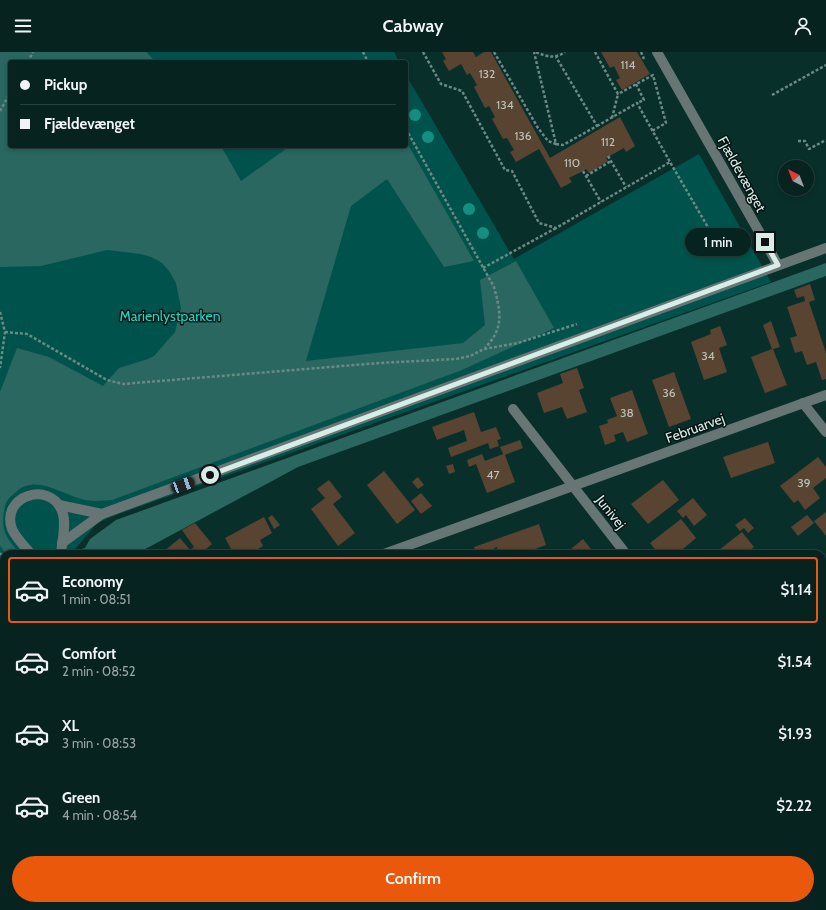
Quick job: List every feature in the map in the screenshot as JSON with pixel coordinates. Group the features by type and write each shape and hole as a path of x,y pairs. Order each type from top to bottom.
{"street":[{"name":"Fjældevænget","path":"657,52 778,265"},
{"path":"62,543 102,514 826,248"},
{"name":"Februarvej","path":"395,550 826,395"},
{"path":"803,403 826,432"},
{"path":"513,409 573,487"},
{"name":"Junivej","path":"573,487 623,550"},
{"path":"28,550 12,529 11,515 15,506 24,497 34,494 46,496 59,505 102,514"},
{"path":"59,505 64,517 61,550"}],"path":[{"path":"423,52 441,84 462,91 505,170 512,171 539,223 556,228"},
{"path":"494,52 538,128 548,141 556,144 563,145 644,100 636,84"},
{"path":"535,52 556,144"},
{"path":"535,52 545,57 556,57 565,52"},
{"path":"595,52 618,94 612,118"},
{"path":"556,57 597,126"},
{"path":"772,95 826,65"},
{"path":"618,94 653,74 666,123 652,131"},
{"path":"0,111 8,97"},
{"path":"637,103 716,241 729,244 757,229"},
{"path":"408,133 494,287 500,317 499,328 494,338 484,349"},
{"path":"798,141 805,141 809,149 826,140"},
{"path":"608,156 626,187"},
{"path":"586,176 611,161"},
{"path":"483,268 556,228 670,162"},
{"path":"583,171 601,202"},
{"path":"0,312 5,332 0,368"},
{"path":"5,332 27,334 107,380 123,384 379,363 456,359 470,356 484,349 518,342 578,324"}],"green space":[{"name":"Marienlystparken","path":"0,52 394,52 398,60 8,60 8,148 408,148 408,78 514,259 699,154 771,282 116,515 97,523 74,550 0,550"}],"shaded area":[{"path":"0,52 146,52 154,60 8,60 8,148 222,148 241,181 287,148 408,148 408,145 474,261 444,267 387,179 351,206 306,361 463,343 485,325 480,280 516,261 554,328 462,370 112,500 85,500 41,485 24,487 12,495 7,501 3,521 7,537 17,550 3,550 0,546 0,392 17,348 49,357 103,386 119,368 154,356 175,332 181,308 176,283 169,271 162,263 151,257 140,254 107,250 41,266 0,267"},
{"path":"826,263 826,276 298,467 143,550 78,550 85,548 90,539 116,520"}],"building":[{"path":"442,52 473,52 476,57 484,52 491,52 550,158 620,117 635,146 626,152 624,148 606,158 608,161 589,173 586,169 569,178 572,182 561,188 539,149 516,162 510,152 514,150 507,138 503,139 492,119 495,117 489,106 485,108 474,87 477,85 470,73 467,75 461,64 449,71 443,61 446,59"},
{"path":"601,52 637,52 650,74 622,90 616,80 620,78 614,66 610,68"},
{"path":"810,284 815,300 809,302 826,353 826,379 822,380 816,362 807,365 802,351 795,353 790,338 797,336 787,307 805,301 804,296 797,298 794,290"},
{"path":"771,321 780,347 773,349 787,385 765,393 751,357 772,349 763,325"},
{"path":"720,326 727,345 719,348 727,372 704,380 691,342 711,334 710,330"},
{"path":"577,368 584,388 579,390 587,412 567,419 562,407 544,413 537,393 563,383 560,374"},
{"path":"674,372 691,419 669,427 652,380"},
{"path":"632,390 648,434 627,442 623,432 614,435 616,441 605,445 599,426 608,423 607,420 617,416 610,398"},
{"path":"474,412 481,432 496,427 501,439 497,440 499,446 490,449 488,443 451,457 448,448 467,441 464,430 437,440 432,427"},
{"path":"520,440 523,448 505,455 515,482 487,493 476,464 469,467 467,460 482,454 485,461 503,454 500,447"},
{"path":"768,442 775,463 731,478 723,457"},
{"path":"818,457 826,467 826,478 813,488 820,498 805,510 798,500 794,503 780,486"},
{"path":"453,464 455,472 449,474 446,466"},
{"path":"384,471 415,510 397,524 367,485"},
{"path":"418,477 424,485 418,489 412,482"},
{"path":"329,480 342,497 333,504 355,533 338,546 311,509 325,498 317,489"},
{"path":"663,480 679,500 648,524 631,504"},
{"path":"421,493 432,506 421,514 411,501"},
{"path":"693,498 707,515 694,526 686,515 683,518 677,511"},
{"path":"826,512 826,536 814,521"},
{"path":"272,515 280,525 274,529 268,518"},
{"path":"807,515 814,523 798,536 791,527"},
{"path":"264,517 272,533 260,540 263,546 258,549 259,550 232,550 225,538"},
{"path":"745,518 754,528 748,533 744,528 740,531 735,525"},
{"path":"681,519 696,538 682,550 656,550 650,543"},
{"path":"195,523 212,544 205,550 190,550 194,547 182,530"},
{"path":"539,524 546,545 535,550 498,550 497,547 494,548 495,550 475,550 474,547"},
{"path":"742,532 754,547 751,550 719,550"},
{"path":"180,538 190,550 165,550"},
{"path":"583,539 592,550 570,550"}],"route":[{"path":"210,475 778,265 765,242"}]}
